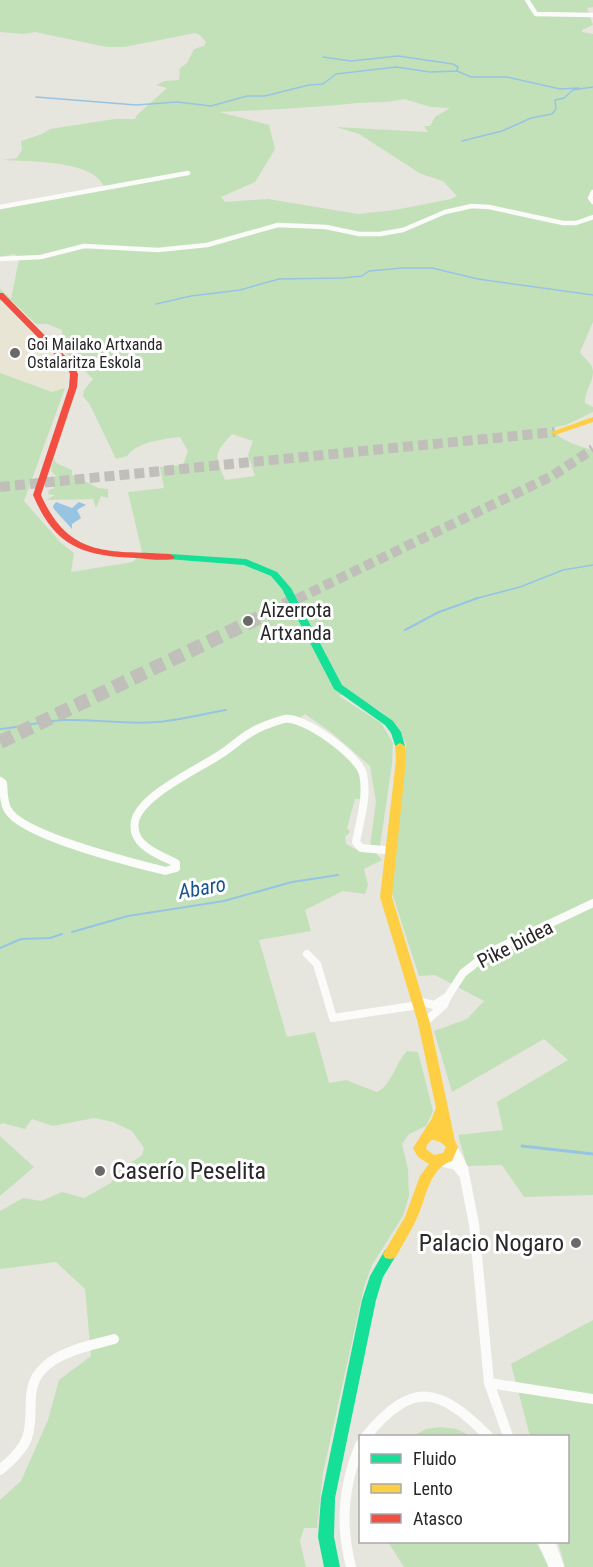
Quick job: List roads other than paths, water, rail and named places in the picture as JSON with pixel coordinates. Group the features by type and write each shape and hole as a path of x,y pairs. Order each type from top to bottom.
{"main road":[{"path":"0,295 65,360 74,374 73,387 37,495 44,510 61,529 81,547 99,552 235,561 267,569 286,588 338,687 350,698 381,715 394,727 400,739 401,760 386,897 419,1003 450,1144 448,1157 439,1161 420,1183"},
{"path":"593,419 555,432 593,429"},
{"path":"332,1567 326,1537 328,1498 369,1300 379,1269 413,1214 420,1183 421,1141 438,1123 440,1106"},
{"path":"427,1136 436,1135 450,1144"},
{"path":"420,1152 425,1158 439,1161"}],"street":[{"path":"527,0 536,14 593,15"},
{"path":"0,207 188,173"},
{"path":"593,192 590,198 593,202"},
{"path":"0,259 41,257 84,246 147,250 207,244 278,225 326,227 359,234 380,234 403,230 445,212 472,206 489,207 563,223 576,223 593,218"},
{"path":"0,781 3,783 6,807 12,816 93,852 165,871 172,870 176,868 176,863 145,847 135,834 135,821 143,806 251,732 285,719 296,719 322,733 359,765 365,783 365,796 356,842 361,849 384,850"},
{"name":"Pike bidea","path":"424,1023 444,1005 463,973 482,957 549,927 593,903"},
{"path":"307,954 317,964 333,1018 419,1003 434,1005 448,996"},
{"path":"450,1144 464,1176 474,1224 489,1383 507,1435"},
{"path":"439,1161 456,1165 464,1176"},
{"path":"0,1470 19,1451 25,1441 28,1432 29,1395 34,1377 54,1360 114,1339"},
{"path":"489,1383 593,1399"},
{"path":"368,1435 391,1411 407,1400 419,1396 445,1399 458,1408 486,1435"},
{"path":"351,1567 343,1542 343,1518 350,1471 359,1448"},
{"path":"543,1543 554,1567"},
{"path":"550,1543 559,1567"}],"water":[{"path":"56,502 72,508 79,502 86,505 77,510 81,518 72,524 72,529 54,509"}],"waterway":[{"path":"323,57 351,61 398,56 453,64 458,67 457,70"},
{"path":"36,97 136,105 177,102 211,106 247,96 265,96 309,85 323,84 336,74 396,67 430,72 457,71 471,77 507,77 560,89 579,88"},
{"path":"462,141 502,131 531,118 552,114 556,109 555,100 564,98 573,90 593,87"},
{"path":"156,304 191,296 240,290 279,279 342,278 362,276 369,271 402,268 432,268 478,279 593,295"},
{"path":"474,599 520,587 563,570 593,565"},
{"path":"405,630 439,612 478,598"},
{"path":"0,729 64,720 157,722 226,710"},
{"name":"Abaro","path":"72,932 128,916 224,901 292,882 338,875"},
{"name":"Abaro","path":"0,948 21,939 50,938 62,934"},
{"path":"522,1146 593,1154"}],"tunnel":[{"path":"0,487 555,432"},
{"path":"297,599 552,476 593,449"},
{"path":"0,742 300,598"}],"place":[{"name":"Goi Mailako Artxanda Ostalaritza Eskola","path":"15,353"},
{"name":"Aizerrota Artxanda","path":"248,621"},
{"name":"Caserío Peselita","path":"100,1171"},
{"name":"Palacio Nogaro","path":"576,1243"}]}
